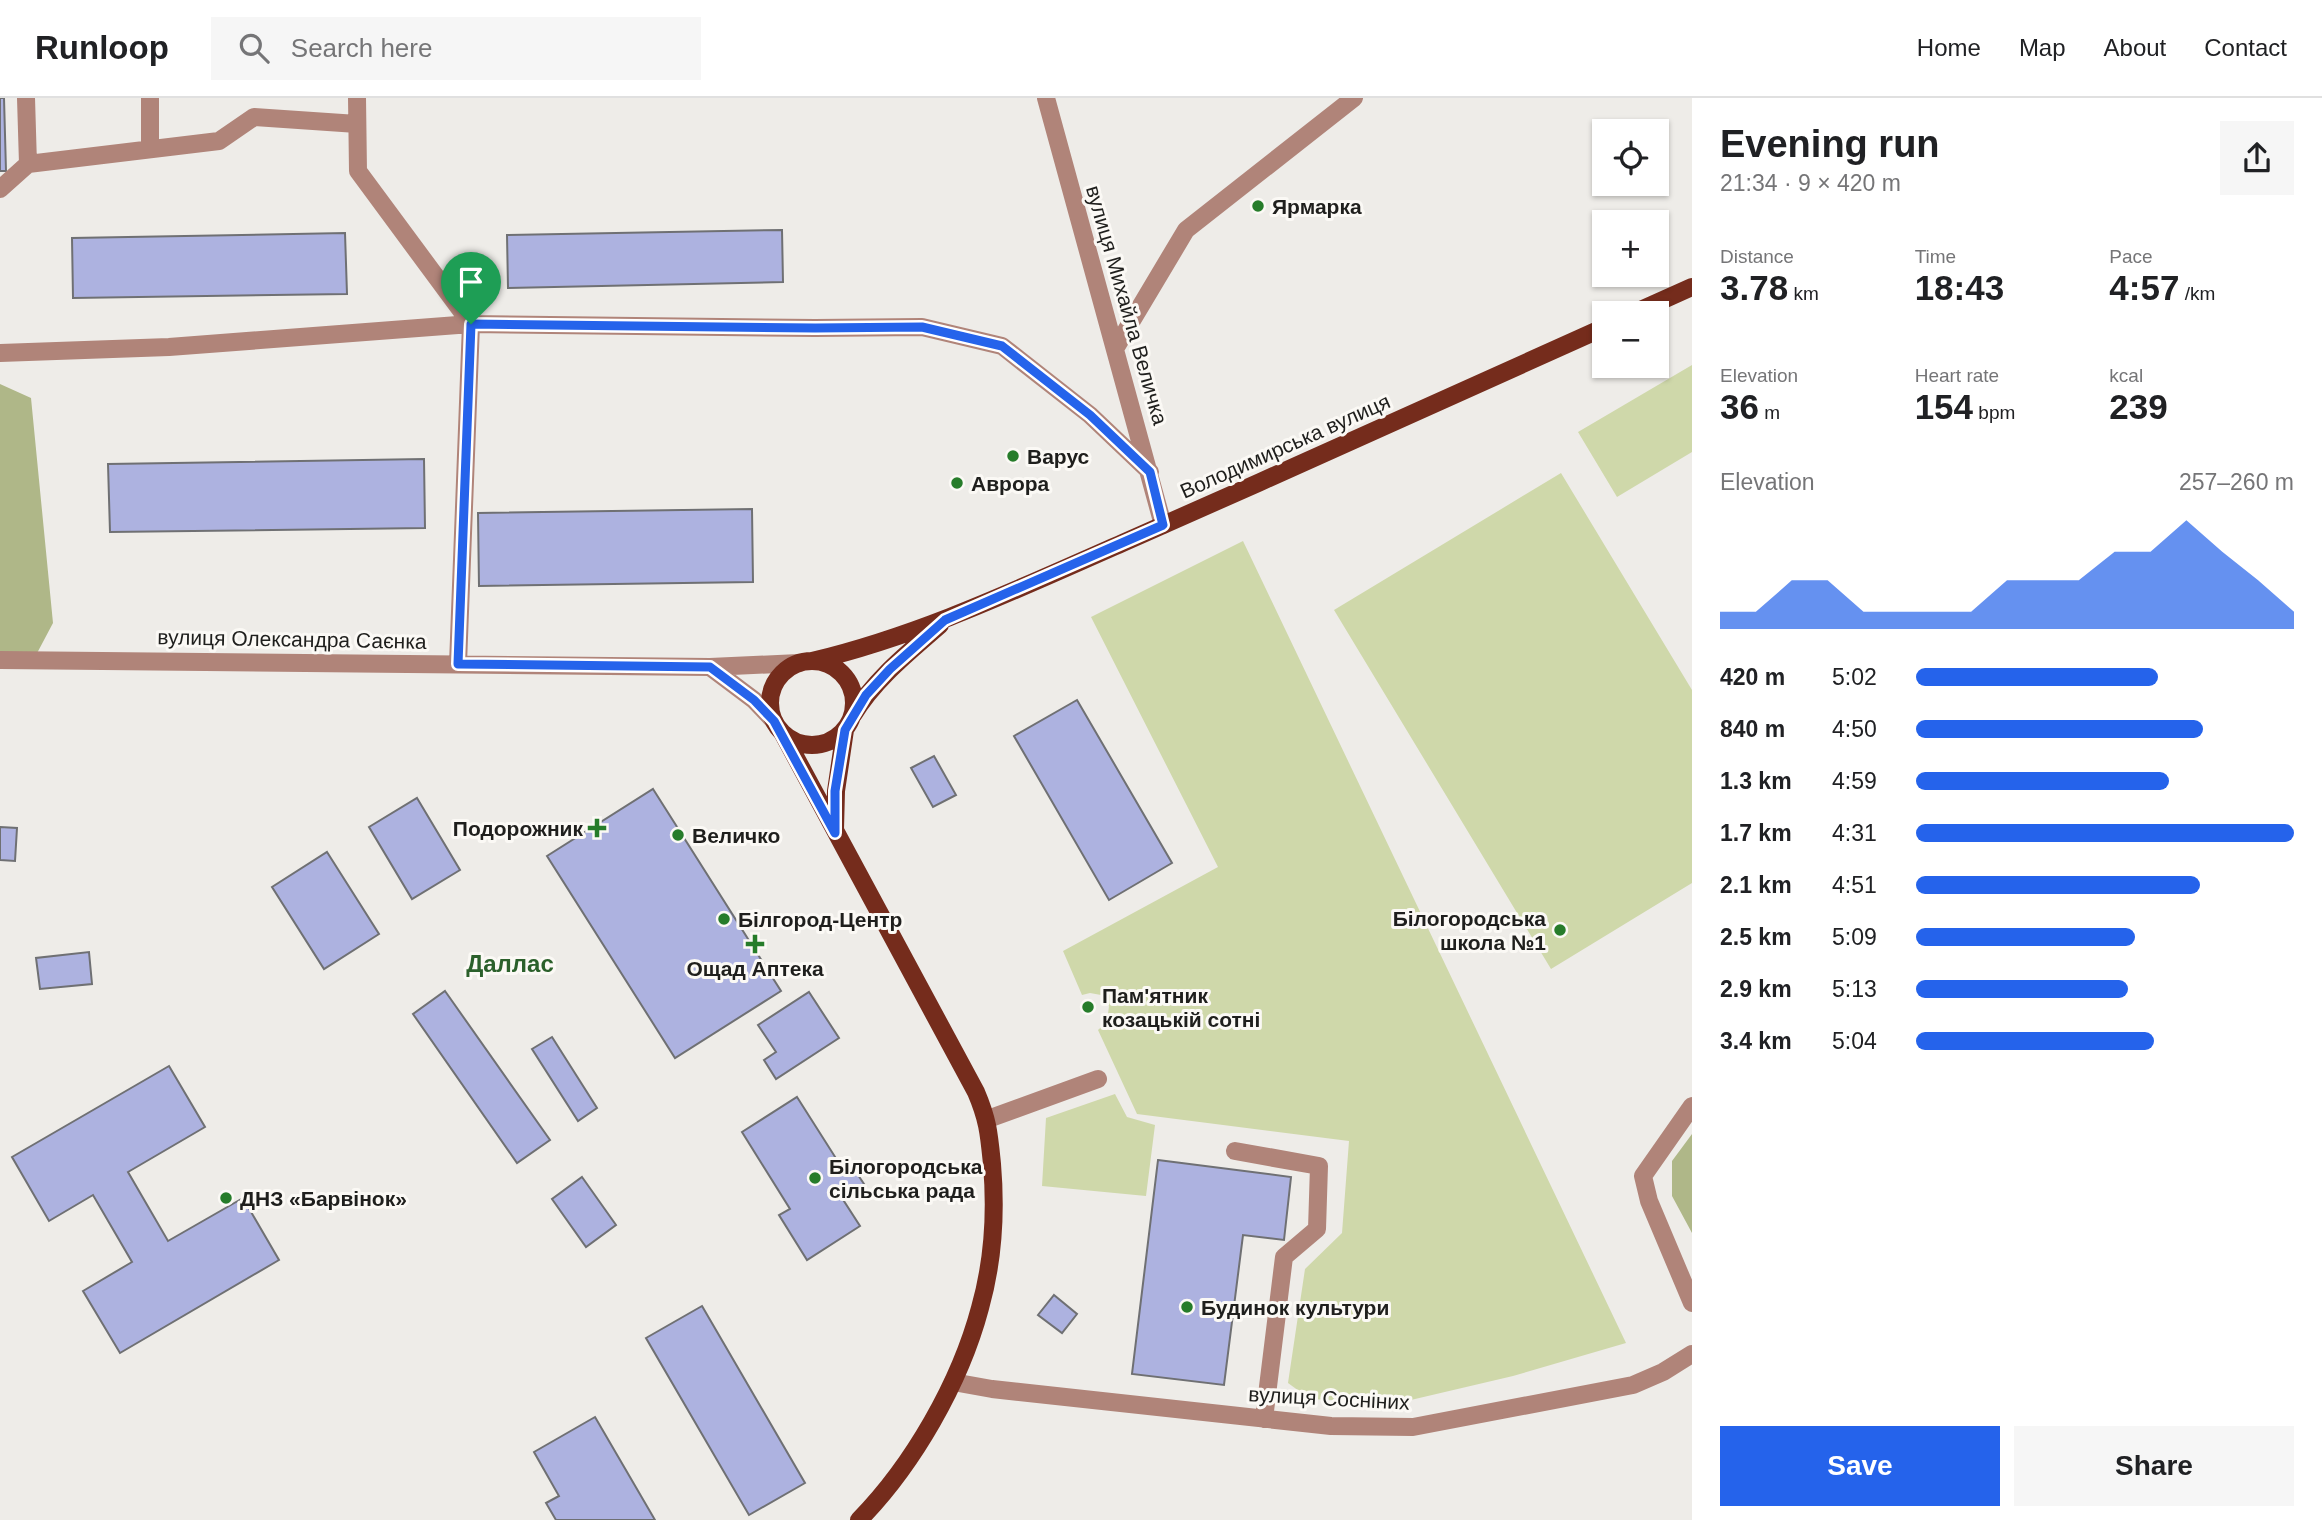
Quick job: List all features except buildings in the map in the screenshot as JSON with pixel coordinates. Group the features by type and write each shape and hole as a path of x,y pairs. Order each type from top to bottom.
{"main road":[{"path":"1661,301 1692,287"},
{"name":"Володимирська вулиця","path":"805,662 848,652 945,620 1592,333"},
{"name":"Володимирська вулиця","path":"835,833 835,791 848,724 866,695 890,669 945,620"},
{"path":"805,662 825,663 837,669 853,691 854,705 848,724 828,742 807,745 793,741 778,727 770,707 771,693 777,680 786,670 805,662"},
{"name":"Володимирська вулиця","path":"778,727 976,1091 988,1119 994,1192 991,1246 981,1308 953,1382 911,1455 859,1520"}],"street":[{"path":"26,98 28,164"},
{"path":"150,98 150,149"},
{"path":"357,98 358,171 471,324 458,664"},
{"name":"вулиця Михайла Величка","path":"1046,98 1163,525"},
{"path":"1115,349 1186,230 1354,98"},
{"path":"0,189 28,164 219,141 254,117 357,124"},
{"path":"0,353 169,347 471,324 922,327 1002,346 1090,415 1150,472"},
{"name":"вулиця Олександра Саєнка","path":"0,660 710,667 805,662"},
{"path":"710,667 754,700 778,727"},
{"path":"988,1119 1098,1079"},
{"path":"1692,1106 1643,1176 1649,1200 1692,1303"},
{"path":"1235,1151 1319,1166 1317,1229 1284,1257 1264,1419"},
{"name":"вулиця Сосніних","path":"953,1382 992,1389 1331,1426 1413,1427 1633,1385 1663,1372 1692,1354"}],"green space":[{"path":"1692,365 1692,452 1617,497 1578,432"},
{"path":"0,384 31,398 53,623 35,657 0,655"},
{"path":"1561,473 1692,690 1692,883 1551,969 1334,610"},
{"path":"1243,541 1626,1343 1513,1376 1398,1403 1310,1399 1288,1383 1305,1269 1342,1233 1349,1141 1137,1114 1098,1030 1107,1022 1109,1006 1101,995 1082,995 1063,951 1218,867 1091,617"},
{"path":"1115,1094 1127,1117 1155,1125 1146,1196 1042,1186 1046,1118"},
{"path":"1692,1134 1692,1233 1672,1196 1672,1161"}],"place":[{"name":"Ярмарка","path":"1258,206"},
{"name":"Варус","path":"1013,456"},
{"name":"Аврора","path":"957,483"},
{"name":"Подорожник","path":"597,828"},
{"name":"Величко","path":"678,835"},
{"name":"Білгород-Центр","path":"724,919"},
{"name":"Білогородська школа №1","path":"1560,930"},
{"name":"Ощад Аптека","path":"755,944"},
{"name":"Пам'ятник козацькій сотні","path":"1088,1007"},
{"name":"Білогородська сільська рада","path":"815,1178"},
{"name":"ДНЗ «Барвінок»","path":"226,1198"},
{"name":"Будинок культури","path":"1187,1307"}],"district":[{"name":"Даллас","path":"510,963"}],"route":[{"path":"471,324 922,327 1002,346 1090,415 1150,472 1163,525 945,620 890,669 866,695 845,730 835,791 835,833 774,721 754,700 710,667 458,664 471,324"}]}
